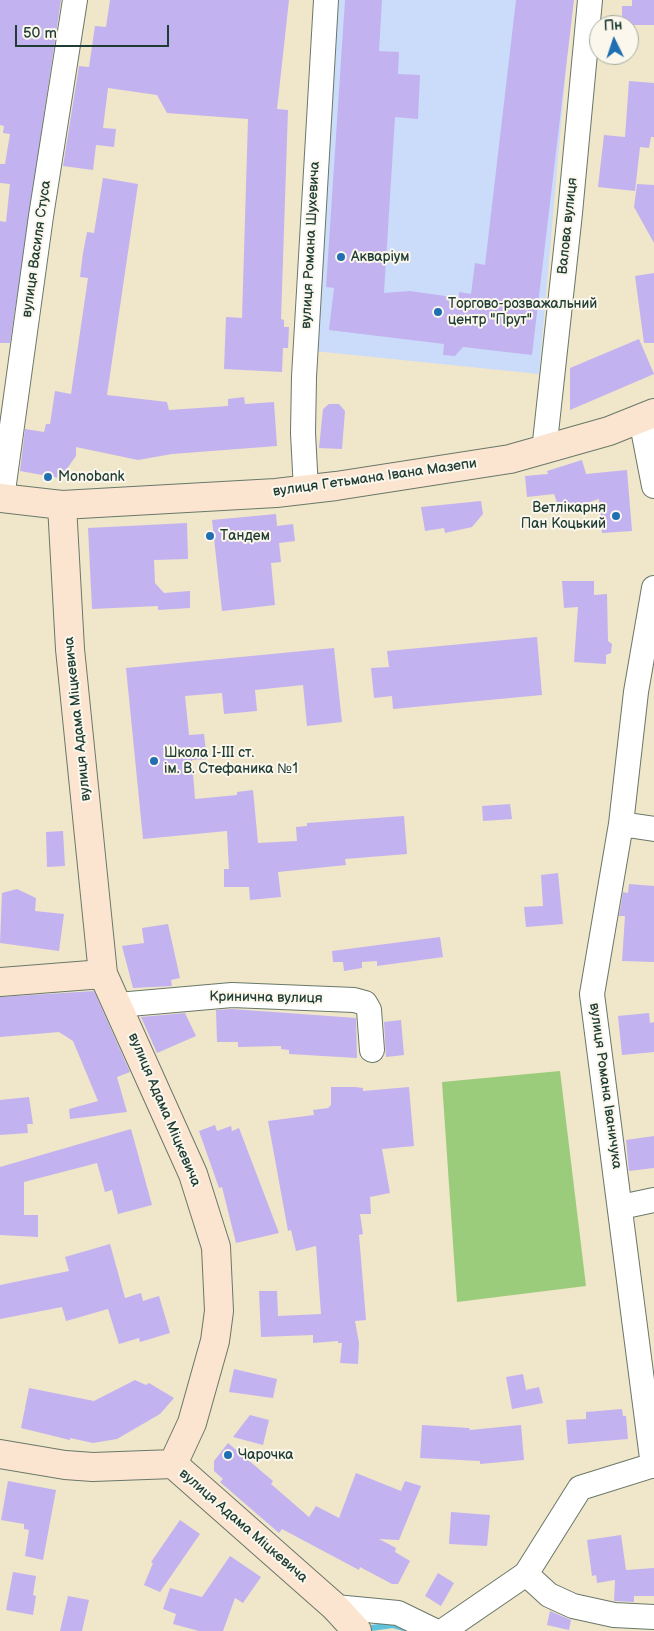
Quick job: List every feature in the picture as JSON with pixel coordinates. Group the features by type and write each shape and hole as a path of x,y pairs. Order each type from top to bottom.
{"main road":[{"name":"вулиця Гетьмана Івана Мазепи","path":"1,498 62,505 306,490 387,480 510,459 544,451 647,416"},
{"name":"вулиця Адама Міцкевича","path":"62,505 70,649 103,974 193,1174 216,1247 220,1310 215,1341 192,1423 173,1464 335,1607 357,1631"},
{"path":"0,982 103,974"},
{"path":"0,1454 65,1465 93,1467 173,1464"}],"street":[{"name":"вулиця Василя Стуса","path":"1,498 40,225 76,0"},
{"name":"вулиця Романа Шухевича","path":"306,490 303,433 304,377 326,0"},
{"name":"Валова вулиця","path":"544,451 570,213 590,0"},
{"path":"647,416 654,486"},
{"name":"вулиця Романа Іваничука","path":"654,588 636,692 621,824 592,994 654,1466"},
{"path":"621,824 654,828"},
{"name":"Кринична вулиця","path":"118,1005 232,995 354,1000 365,1003 369,1010 372,1050"},
{"path":"621,1208 654,1200"},
{"path":"443,1631 526,1574 580,1488 654,1466"},
{"path":"526,1574 549,1595 572,1606 614,1614 654,1616"},
{"path":"335,1607 398,1613 435,1631"}],"shaded area":[{"path":"336,0 572,0 539,374 314,351"}],"green space":[{"path":"560,1071 586,1286 457,1302 442,1082"}],"building":[{"path":"0,0 61,0 10,343 0,343 0,221 6,222 10,184 0,183 0,164 5,164 10,134 3,133 4,126 0,125"},
{"path":"110,0 289,0 277,109 288,110 281,319 284,320 284,327 289,327 288,348 283,348 282,372 224,369 226,317 242,318 248,119 167,113 157,95 108,88 103,128 116,129 114,147 96,145 93,170 63,166 79,66 89,67 95,26 106,27"},
{"path":"345,0 382,0 379,51 399,52 398,74 420,75 418,119 395,117 384,293 410,291 459,298 459,292 471,294 475,263 485,265 516,0 574,0 532,355 463,347 455,356 443,355 444,344 329,330 334,288 326,287"},
{"path":"632,0 654,0 654,25 639,25 639,15 622,15 622,6 632,6"},
{"path":"629,81 654,83 654,137 651,137 649,148 640,147 635,191 598,187 604,135 625,137"},
{"path":"103,178 138,184 107,395 167,402 169,410 228,406 228,399 244,397 245,404 274,402 277,446 172,454 138,460 76,447 76,456 66,470 65,479 20,471 25,429 44,432 46,424 50,424 55,391 71,394 88,278 80,277 83,253 87,232 94,233"},
{"path":"637,184 654,185 654,243 634,207"},
{"path":"654,273 654,343 644,343 635,276"},
{"path":"639,339 654,374 570,410 570,368"},
{"path":"329,404 339,404 345,411 342,449 319,448 323,409"},
{"path":"582,460 586,474 627,470 632,531 602,533 599,499 560,511 554,494 527,497 525,476 548,474 547,471"},
{"path":"481,501 483,514 472,527 445,533 444,528 425,531 421,507"},
{"path":"276,514 277,526 293,524 295,541 279,543 281,562 271,563 275,605 222,611 212,520"},
{"path":"187,523 188,559 154,560 155,583 164,593 190,591 190,608 158,610 158,606 92,609 88,528"},
{"path":"562,581 594,581 594,595 607,594 608,641 612,644 611,653 606,655 606,664 574,662 578,607 564,608"},
{"path":"537,637 542,695 393,709 392,696 374,698 371,668 389,667 387,651"},
{"path":"334,648 342,722 307,726 303,685 255,690 257,711 224,714 222,693 185,696 189,735 204,734 207,759 192,760 195,799 237,795 237,792 253,790 258,843 297,841 296,827 307,826 307,823 404,816 407,854 345,859 346,865 278,872 281,897 250,900 249,887 224,887 224,869 229,869 227,831 143,839 126,668"},
{"path":"510,804 512,819 483,821 482,806"},
{"path":"63,831 65,866 47,867 46,832"},
{"path":"558,873 563,924 526,927 524,907 543,906 541,875"},
{"path":"629,884 654,886 654,962 622,961 625,916 619,916 623,892 628,893"},
{"path":"17,889 36,898 35,911 64,914 59,951 0,943 2,893"},
{"path":"168,924 180,978 171,980 172,986 133,988 122,946 144,943 142,928"},
{"path":"440,937 443,957 377,966 377,961 362,962 362,968 344,971 343,962 333,962 332,951"},
{"path":"94,991 130,1072 117,1077 127,1112 70,1119 69,1109 98,1101 73,1041 59,1032 0,1037 0,997"},
{"path":"232,1009 356,1018 357,1058 289,1054 289,1050 281,1049 281,1046 238,1047 238,1042 217,1042 216,1010"},
{"path":"185,1013 196,1036 157,1053 141,1017"},
{"path":"649,1013 650,1023 654,1022 654,1052 622,1055 618,1016"},
{"path":"401,1020 404,1055 386,1057 384,1022"},
{"path":"331,1087 363,1088 363,1091 409,1087 414,1146 382,1149 390,1193 370,1197 371,1214 360,1214 363,1234 359,1235 366,1320 355,1321 359,1343 358,1364 340,1363 342,1343 338,1343 338,1341 313,1343 313,1335 261,1337 259,1291 277,1291 278,1316 321,1314 316,1246 296,1251 291,1230 288,1231 268,1121 314,1115 313,1110 328,1108 331,1105"},
{"path":"29,1097 33,1124 27,1124 28,1133 0,1135 0,1100"},
{"path":"215,1125 217,1131 231,1126 232,1131 239,1128 279,1233 236,1243 222,1187 219,1188 199,1131"},
{"path":"131,1129 152,1205 118,1214 112,1190 105,1192 97,1163 24,1182 24,1215 38,1215 38,1237 0,1235 0,1167"},
{"path":"654,1136 654,1168 629,1171 626,1140"},
{"path":"110,1244 125,1298 141,1293 143,1301 159,1296 170,1333 140,1342 139,1338 119,1344 108,1309 66,1321 62,1307 0,1319 0,1285 69,1271 65,1257"},
{"path":"234,1369 277,1379 273,1398 229,1392"},
{"path":"523,1374 526,1390 539,1387 543,1403 512,1409 506,1377"},
{"path":"135,1380 146,1385 149,1383 174,1398 160,1414 117,1439 93,1443 70,1438 70,1440 21,1428 29,1388 94,1401"},
{"path":"622,1409 623,1416 626,1416 628,1439 568,1444 566,1420 586,1419 586,1412"},
{"path":"250,1415 269,1420 263,1445 233,1437"},
{"path":"422,1425 469,1428 470,1430 521,1425 524,1460 480,1464 480,1461 420,1458"},
{"path":"228,1443 273,1481 271,1484 309,1517 316,1506 339,1518 356,1473 401,1491 405,1481 421,1486 399,1540 379,1539 396,1548 395,1552 410,1561 398,1584 392,1584 360,1567 359,1570 282,1529 279,1533 220,1482 223,1479 214,1471 214,1461"},
{"path":"8,1481 56,1490 43,1560 25,1556 29,1530 24,1529 24,1524 1,1520"},
{"path":"451,1512 490,1515 487,1546 449,1544"},
{"path":"180,1520 200,1534 160,1592 144,1585 153,1563 151,1562"},
{"path":"621,1535 626,1570 654,1568 654,1596 634,1596 634,1602 614,1601 615,1580 597,1583 596,1575 592,1576 587,1540"},
{"path":"230,1556 261,1577 243,1603 235,1598 223,1631 199,1631 173,1624 176,1614 163,1609 170,1588 202,1597"},
{"path":"13,1572 36,1576 33,1595 36,1596 33,1615 6,1610"},
{"path":"438,1573 454,1583 441,1606 425,1596"},
{"path":"68,1596 89,1600 82,1631 60,1631"},
{"path":"550,1611 571,1620 569,1630 547,1625"}],"waterway":[{"path":"371,1628 393,1625 404,1628"}],"place":[{"name":"Акваріум","path":"341,257"},
{"name":"Торгово-розважальний центр \"Прут\"","path":"438,312"},
{"name":"Monobank","path":"48,477"},
{"name":"Ветлікарня Пан Коцький","path":"616,516"},
{"name":"Тандем","path":"210,536"},
{"name":"Школа I-III ст. ім. В. Стефаника №1","path":"154,761"},
{"name":"Чарочка","path":"228,1455"}]}
